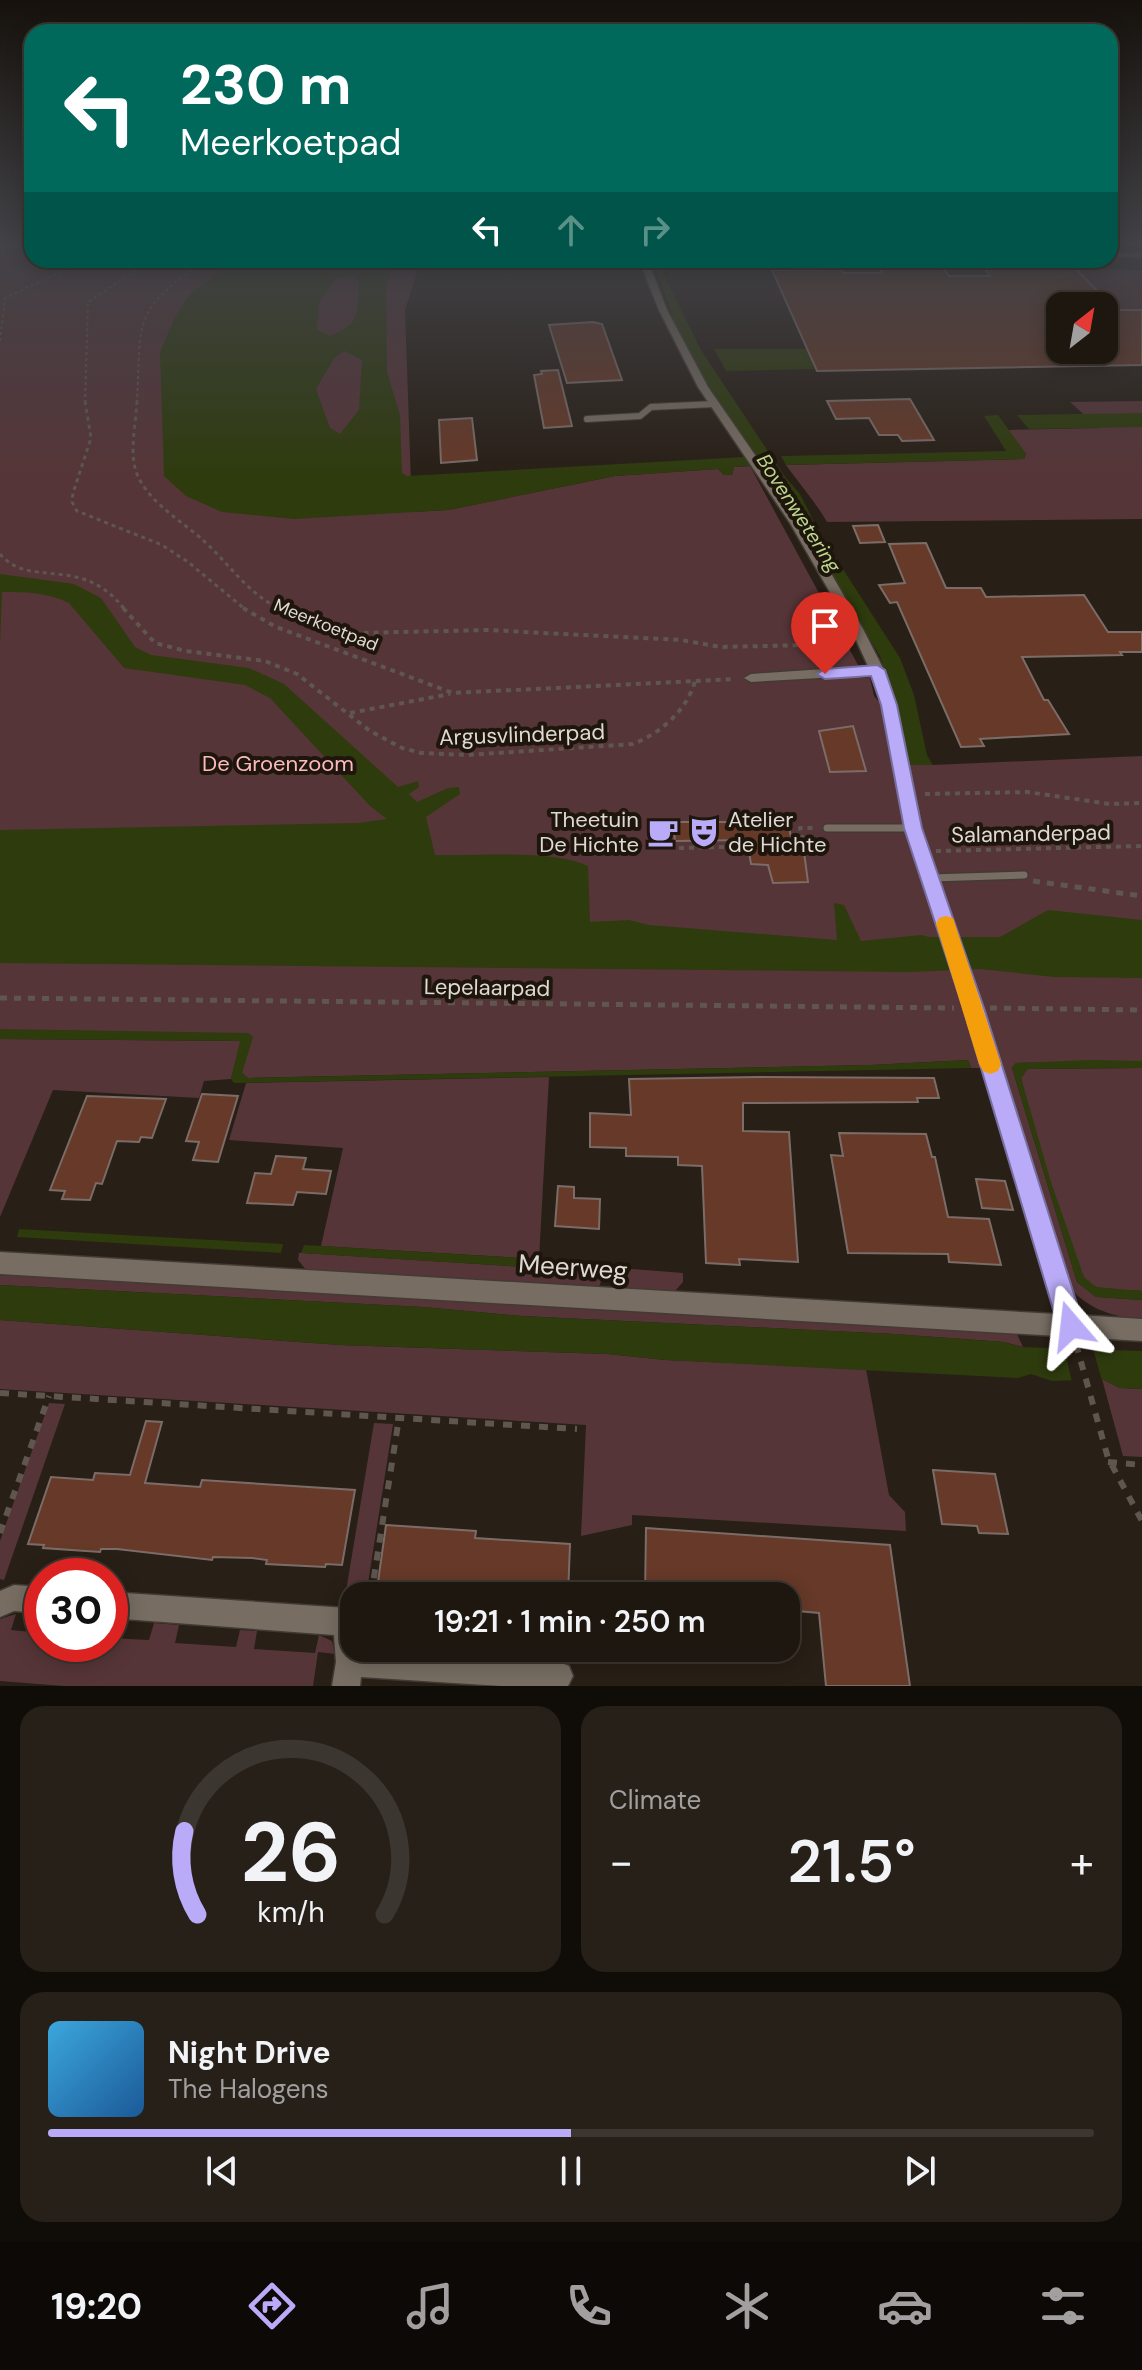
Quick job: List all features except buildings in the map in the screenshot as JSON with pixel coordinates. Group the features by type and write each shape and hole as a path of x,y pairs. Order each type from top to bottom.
{"street":[{"path":"669,322 715,404 796,523 877,670 889,705 913,828 970,999 1072,1332"},
{"path":"751,678 877,670"},
{"name":"Meerweg","path":"0,1263 1072,1332 1142,1330"},
{"path":"0,1604 14,1598 24,1599"},
{"path":"128,1606 347,1622 348,1674 559,1676"}],"lane":[{"path":"587,419 640,416 651,407 715,404"},
{"path":"827,828 913,828"},
{"path":"931,878 1024,875"}],"path":[{"name":"Meerkoetpad","path":"87,322 84,395 91,438 73,493 72,502 77,511 162,545 188,562 222,594 276,627 453,693 751,678"},
{"path":"143,322 136,335 139,353 134,465 155,499 204,541 239,580 265,602 306,622 359,633 530,632 681,640 721,647 801,647 863,642"},
{"name":"Argusvlinderpad","path":"0,554 14,568 73,574 108,590 155,643 246,656 292,671 383,739 419,753 626,746 659,729 691,695 695,681"},
{"path":"350,713 453,693"},
{"path":"906,795 1027,792 1110,804 1142,803"},
{"path":"679,848 804,845 800,828 827,828"},
{"name":"Salamanderpad","path":"921,851 1142,846"},
{"path":"1024,875 1031,880 1067,888 1142,896"},
{"name":"Lepelaarpad","path":"0,998 970,999 1142,1010"},
{"path":"1072,1332 1108,1462 1118,1488 1142,1521"},
{"path":"0,1393 577,1429"},
{"path":"0,1533 49,1396"},
{"path":"373,1582 399,1418"},
{"path":"1108,1462 1142,1465"}],"green space":[{"name":"De Groenzoom","path":"0,322 405,322 412,512 448,510 615,476 718,469 724,475 732,475 734,467 750,466 858,665 849,667 859,678 870,678 874,696 932,765 1142,756 1142,1061 1016,1063 1012,1068 1077,1282 1096,1297 1142,1300 1142,1319 1101,1310 1083,1300 1067,1285 983,1068 971,1068 968,1060 871,1065 248,1078 242,1073 246,1037 0,1034"},
{"path":"1142,401 1142,519 827,522 786,465 1024,459 1026,454 1008,430 1099,428 1070,402"},
{"path":"0,1039 241,1041 231,1079 204,1081 199,1098 53,1090 0,1217"},
{"path":"1142,1068 1142,1291 1106,1289 1088,1282 1071,1248 1021,1078 1027,1069"},
{"path":"549,1077 539,1259 321,1246 343,1148 229,1140 246,1083"},
{"path":"299,1253 604,1272 599,1287 307,1271 298,1260"},
{"path":"620,1268 683,1273 683,1282 674,1292 628,1289"},
{"path":"0,1272 1017,1334 1023,1347 1004,1342 894,1334 0,1285"},
{"path":"0,1320 340,1345 607,1354 666,1360 866,1369 889,1495 905,1512 906,1531 632,1515 632,1525 581,1536 586,1425 0,1389"},
{"path":"1102,1379 1120,1388 1142,1389 1142,1457 1123,1456"},
{"path":"49,1403 65,1404 4,1580 0,1579 0,1541"},
{"path":"374,1423 393,1424 368,1582 348,1582"},
{"path":"16,1614 11,1630 24,1631 24,1662 128,1662 128,1639 149,1640 154,1623 179,1625 175,1643 236,1647 240,1630 257,1631 254,1649 315,1653 319,1635 332,1641 335,1654 318,1652 313,1686 64,1686 0,1681 0,1619"}],"water":[{"path":"173,322 318,322 317,330 330,336 352,322 386,322 387,372 400,415 402,473 407,476 744,457 750,466 734,467 732,475 724,475 718,469 615,476 448,510 294,519 222,512 186,496 164,476 160,352","holes":["345,351 362,360 359,410 340,434 330,428 316,389 335,357"]},
{"name":"Bovenwetering","path":"674,322 687,322 701,350 785,477 800,494 818,530 900,658 914,695 927,755 933,765 908,765 897,704 880,656 780,490 698,372"},
{"path":"714,349 807,349 814,369 726,371"},
{"path":"1142,413 1142,427 1029,429 1017,415"},
{"path":"998,415 1026,454 1024,459 786,465 781,456 1006,451 984,416"},
{"path":"0,574 74,584 101,598 135,647 151,655 249,668 284,684 398,787 418,781 419,787 409,794 417,802 448,788 459,787 460,794 426,817 435,855 536,855 588,866 590,922 629,920 649,925 837,940 834,903 844,905 861,941 921,935 1000,937 1048,910 1142,920 1142,978 1054,977 980,969 911,972 0,963 0,830 359,823 387,819 370,806 270,698 245,685 124,668 69,603 61,599 2,592 0,645"},
{"path":"0,1029 248,1033 253,1037 242,1073 248,1078 871,1065 968,1060 971,1068 234,1083 231,1079 240,1041 0,1039"},
{"path":"1142,1061 1142,1068 1028,1069 1021,1078 1051,1182 1084,1277 1096,1287 1142,1291 1142,1300 1096,1297 1077,1282 1012,1068 1016,1063"},
{"path":"19,1229 283,1244 281,1253 17,1237"},
{"path":"304,1245 605,1263 604,1272 301,1253"},
{"path":"0,1285 894,1334 1004,1342 1021,1347 1142,1351 1142,1389 1120,1388 1102,1379 1052,1381 1031,1374 1018,1378 666,1360 607,1354 340,1345 0,1320"}],"pier":[{"path":"1063,1343 1092,1345 1103,1385 1073,1386"}],"slow traffic":[{"path":"946,924 990,1064"}],"place":[{"name":"Theetuin De Hichte","path":"663,832"},
{"name":"Atelier de Hichte","path":"704,832"}],"route":[{"path":"825,674 877,670 889,705 913,828 973,1008 1071,1326"}]}
